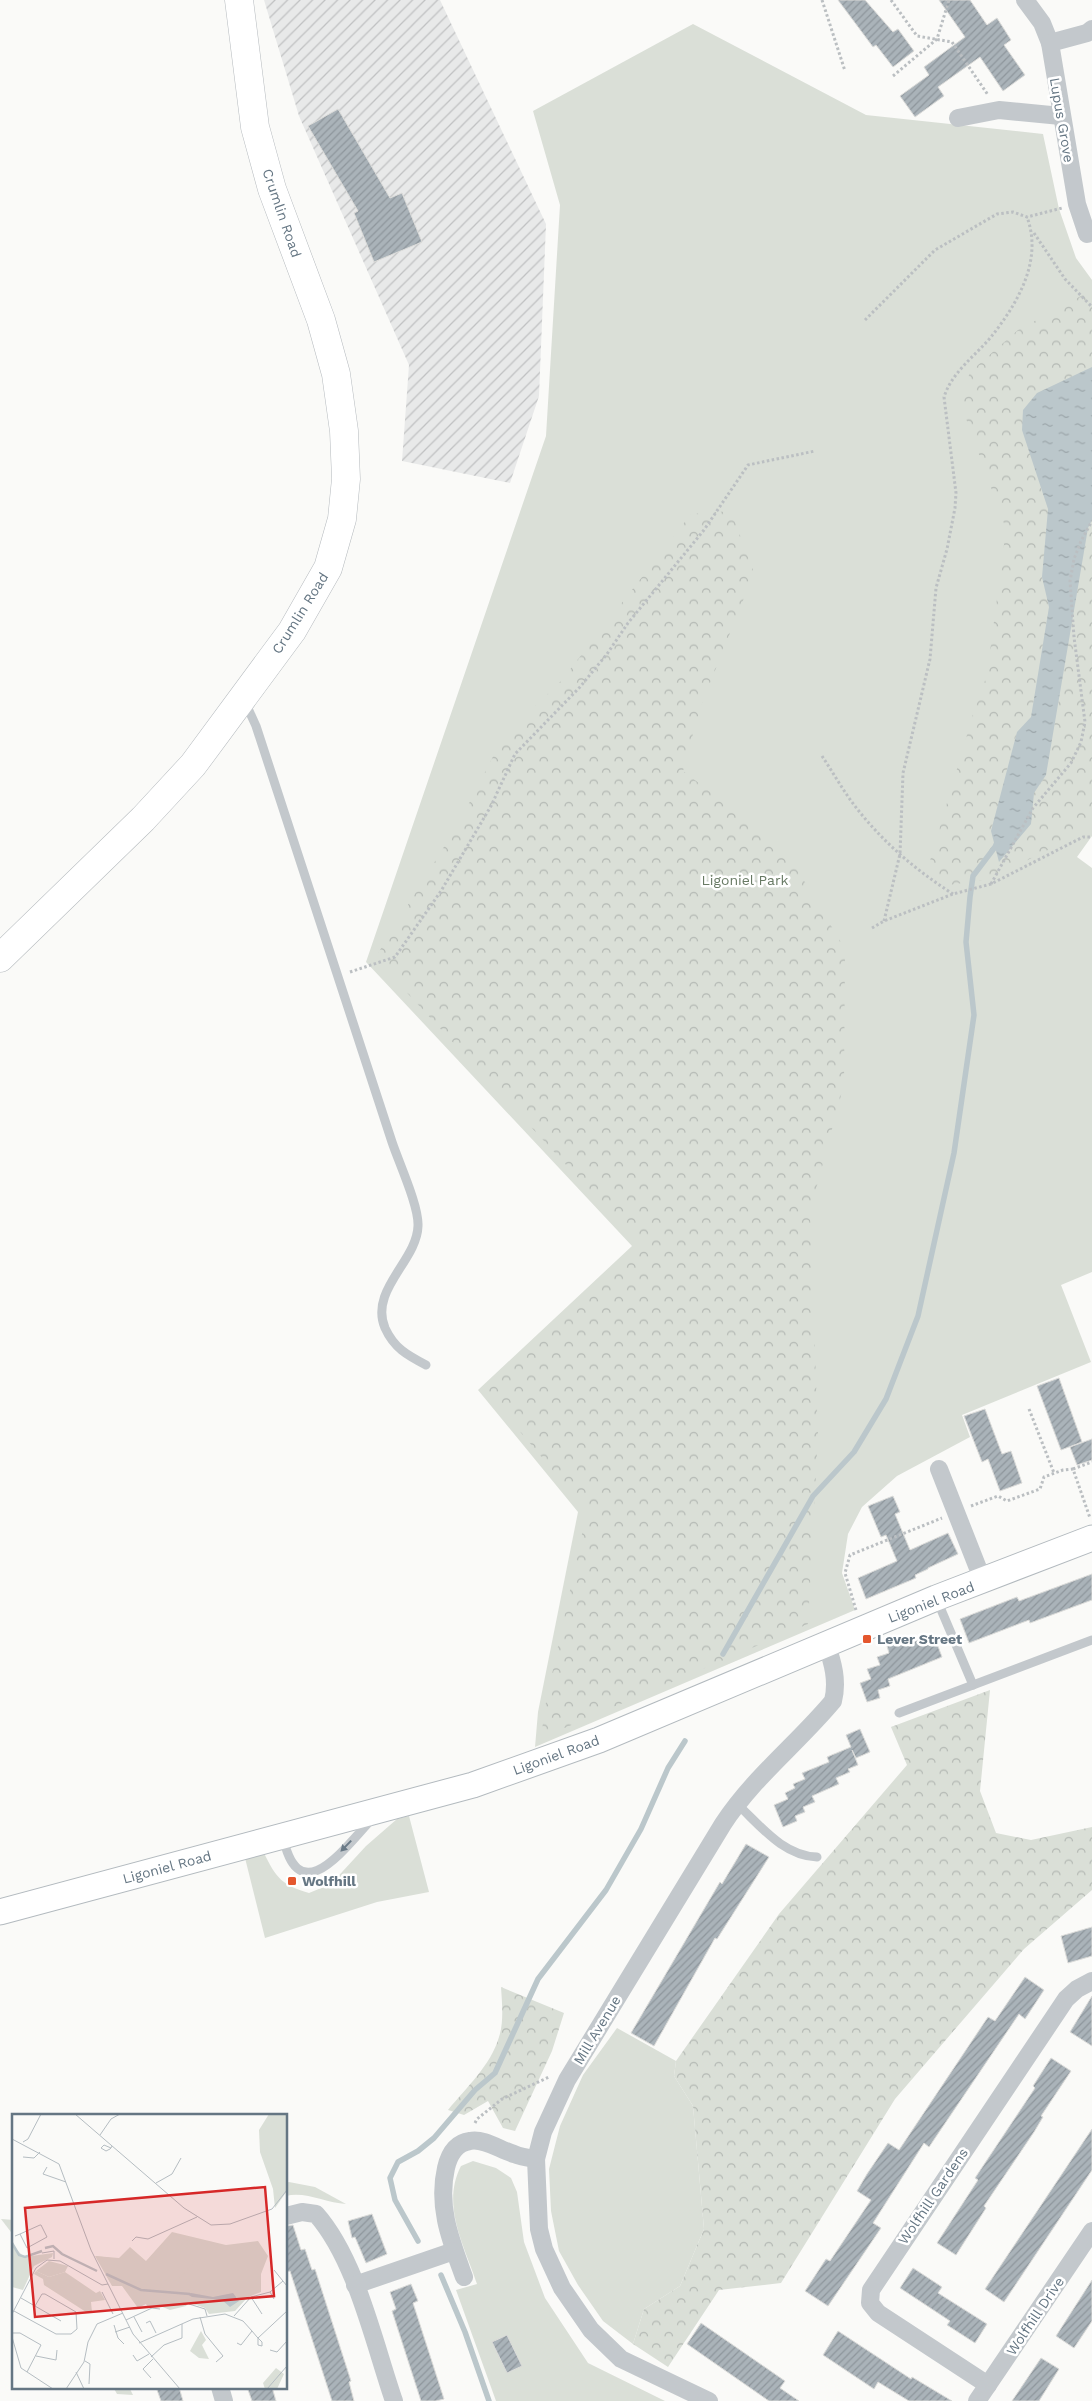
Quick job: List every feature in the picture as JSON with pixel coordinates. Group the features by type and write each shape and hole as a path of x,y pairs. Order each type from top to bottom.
{"main road":[{"name":"Crumlin Road","path":"0,958 143,819 193,765 292,631 328,568 342,519 346,478 344,431 336,374 321,320 272,189 255,127 239,0"}],"street":[{"name":"Lupus Grove","path":"1025,0 1042,23 1050,43 1077,204 1090,237"},
{"path":"1050,43 1087,33 1092,29"},
{"path":"958,118 999,110 1061,116"},
{"path":"939,1469 983,1581"},
{"name":"Ligoniel Road","path":"0,1912 473,1785 599,1740 936,1598 983,1581 1091,1528"},
{"name":"Mill Avenue","path":"709,2401 622,2358 591,2330 562,2288 544,2249 539,2229 536,2159 543,2132 554,2104 572,2070 737,1804 833,1701 836,1688 835,1674 826,1644"},
{"name":"Wolfhill Gardens","path":"988,2385 878,2313 870,2303 872,2290 1066,1999 1077,1988 1092,1981"},
{"path":"464,2277 454,2251 442,2203 444,2180 451,2153 458,2146 470,2141 481,2142 512,2154 536,2159"},
{"path":"288,2216 302,2212 316,2214 336,2242 355,2285 394,2401"},
{"name":"Wolfhill Drive","path":"978,2401 1092,2231"},
{"path":"355,2285 454,2251"},
{"path":"220,2388 224,2401"}],"lane":[{"path":"243,699 256,726 392,1142 415,1206 418,1224 416,1241 388,1289 383,1302 383,1323 390,1340 403,1354 426,1364"},
{"path":"936,1598 973,1685"},
{"path":"899,1713 1092,1640"},
{"path":"737,1804 788,1850 805,1856 817,1857"},
{"path":"282,1836 292,1865 298,1870 307,1873 315,1872 333,1859 379,1810"}],"path":[{"path":"822,0 846,71"},
{"path":"892,0 917,36 952,42 999,110"},
{"path":"893,76 937,39 949,0"},
{"path":"865,320 934,250 997,214 1013,212 1027,217 1077,204"},
{"path":"884,921 900,854 903,773 930,659 936,588 955,508 956,493 944,397 947,388 958,373 991,336 1014,303 1028,275 1034,250 1032,232 1027,217"},
{"path":"1032,232 1065,279 1092,307"},
{"path":"337,975 395,957 441,891 468,846 491,806 515,754 551,719 591,674 628,623 704,530 748,465 815,452"},
{"path":"991,884 1033,808 1071,763 1081,742 1085,722 1074,637 1070,581 1078,550 1092,522"},
{"path":"822,756 858,810 900,854 924,875 953,894"},
{"path":"872,928 884,921 953,894 991,884 1083,837 1092,837"},
{"path":"1029,1409 1054,1473"},
{"path":"980,1502 998,1496 1007,1501 1040,1489 1044,1477 1092,1462"},
{"path":"1073,1469 1091,1528"},
{"path":"857,1611 844,1573 850,1555 915,1528"},
{"path":"470,2141 477,2118 502,2099 553,2074 572,2070"}],"shaded area":[{"path":"264,0 440,0 546,224 539,396 510,483 402,461 409,365 299,116"}],"green space":[{"name":"Ligoniel Park","path":"693,24 866,115 1043,134 1059,209 1076,258 1092,280 1092,836 1077,857 1092,868 1092,1272 1061,1285 1091,1362 962,1415 970,1437 897,1476 862,1507 848,1534 842,1573 855,1610 535,1747 538,1712 578,1512 478,1390 632,1246 366,962 546,436 560,205 533,111"},
{"path":"1092,290 1092,367 1037,393 1022,430 1048,509 1042,577 1049,607 1031,717 1017,732 991,831 999,862 1031,824 1034,793 1046,775 1088,528 1092,520 1092,820 1072,838 989,879 949,885 927,871 974,711 987,675 1006,529 960,402 970,372 1018,330"},
{"path":"731,511 754,573 700,708 683,771 785,849 845,949 844,1084 810,1212 818,1436 808,1624 541,1738 545,1707 587,1511 486,1391 641,1246 375,958 460,821 503,737 561,681 691,514"},
{"path":"990,1690 980,1791 996,1833 1031,1840 1092,1827 1092,1890 1024,1949 895,2099 781,2283 719,2290 668,2367 633,2344 644,2309 680,2286 704,2229 693,2106 674,2076 676,2061 779,1914 907,1765 891,1727"},
{"path":"409,1816 429,1892 377,1902 265,1938 245,1858 264,1853 276,1875 292,1887 309,1893 331,1884 366,1846 397,1819"},
{"path":"501,1987 564,2013 552,2051 515,2131 503,2128 488,2101 464,2115 448,2110 484,2067 495,2047 502,2025"},
{"path":"617,2028 676,2061 674,2076 693,2106 704,2229 680,2286 644,2309 633,2344 603,2321 578,2285 559,2251 551,2211 549,2169 560,2126 583,2075"},
{"path":"473,2161 496,2168 511,2178 517,2192 524,2242 545,2298 588,2363 665,2401 496,2401 456,2290 477,2284 461,2240 454,2210 453,2195 455,2181 461,2166"},
{"path":"288,2182 315,2187 346,2204 301,2195 288,2196"},
{"path":"1,2219 12,2220 12,2233"},
{"path":"114,2388 130,2388 133,2395 117,2394"}],"water":[{"path":"1092,367 1092,520 1088,528 1046,775 1034,793 1031,824 999,862 991,831 1017,732 1031,717 1049,607 1042,577 1048,509 1022,430 1023,410 1037,393"}],"building":[{"path":"838,0 865,0 893,32 898,29 914,51 893,67 876,45 873,47"},
{"path":"939,0 970,0 987,25 997,18 1011,40 1004,45 1025,75 1003,91 980,57 938,87 944,96 915,117 900,96 929,75 924,67 965,37"},
{"path":"338,109 390,198 402,193 422,242 374,262 354,213 358,211 308,126"},
{"path":"1059,1378 1082,1442 1061,1450 1037,1386"},
{"path":"985,1409 1002,1454 1011,1451 1022,1483 1000,1491 988,1459 982,1462 964,1416"},
{"path":"1092,1439 1092,1460 1077,1465 1070,1447"},
{"path":"893,1496 900,1512 895,1514 910,1550 948,1533 958,1554 915,1575 916,1578 866,1599 858,1578 897,1561 886,1535 881,1537 868,1506"},
{"path":"1092,1574 1092,1600 1030,1623 1029,1620 969,1643 960,1619 1017,1597 1019,1601"},
{"path":"933,1633 942,1657 888,1679 890,1686 878,1690 880,1698 867,1702 860,1683 871,1679 867,1669 880,1665 877,1657 889,1653 887,1646 902,1641 904,1645"},
{"path":"860,1729 870,1752 856,1758 852,1750 858,1765 848,1769 850,1772 836,1778 839,1784 812,1796 815,1802 803,1807 805,1812 795,1816 797,1821 783,1827 774,1805 788,1799 785,1793 795,1788 793,1784 805,1779 802,1773 829,1762 827,1757 851,1747 846,1735"},
{"path":"746,1844 769,1857 717,1939 715,1938 654,2046 631,2033 720,1882 722,1884"},
{"path":"1092,1927 1092,1956 1068,1963 1061,1936"},
{"path":"1025,1977 1044,1990 1025,2019 1019,2014 929,2147 924,2143 873,2223 881,2228 828,2306 805,2291 826,2259 830,2261 871,2200 857,2191 867,2174 888,2143 899,2150 988,2017 995,2021"},
{"path":"1092,1996 1092,2046 1070,2032"},
{"path":"1051,2058 1071,2071 1041,2116 1043,2117 1034,2132 984,2206 986,2208 956,2255 937,2243 978,2180 975,2178 1035,2088 1033,2086"},
{"path":"1092,2129 1092,2170 1004,2302 985,2289"},
{"path":"372,2214 387,2254 366,2263 355,2237 352,2238 348,2221"},
{"path":"293,2225 301,2250 305,2249 312,2270 315,2269 351,2381 349,2382 354,2401 332,2401 290,2271 288,2272 288,2226"},
{"path":"913,2268 942,2287 938,2293 987,2324 975,2343 947,2325 950,2321 900,2288"},
{"path":"1092,2280 1092,2321 1074,2348 1056,2336"},
{"path":"411,2284 418,2301 413,2303 444,2399 436,2401 421,2401 392,2311 396,2309 390,2292"},
{"path":"701,2323 785,2381 780,2388 799,2401 769,2401 687,2344"},
{"path":"838,2331 911,2379 912,2377 952,2401 909,2401 878,2382 874,2389 823,2355"},
{"path":"507,2335 522,2366 507,2373 492,2342"},
{"path":"1041,2358 1059,2369 1039,2401 1012,2401"},
{"path":"156,2388 179,2388 183,2401 161,2401"},
{"path":"247,2388 272,2388 276,2401 252,2401"}],"waterway":[{"path":"723,1654 813,1496 854,1452 886,1399 918,1316 954,1153 974,1015 966,942 973,876 995,847 998,840"},
{"path":"418,2241 395,2200 390,2178 398,2162 418,2151 434,2138 475,2090 495,2073 538,1979 606,1890 641,1829 668,1768 685,1741"},
{"path":"441,2275 465,2332 489,2401"}],"place":[{"name":"Lever Street","path":"867,1639"},
{"name":"Wolfhill","path":"292,1881"}]}
